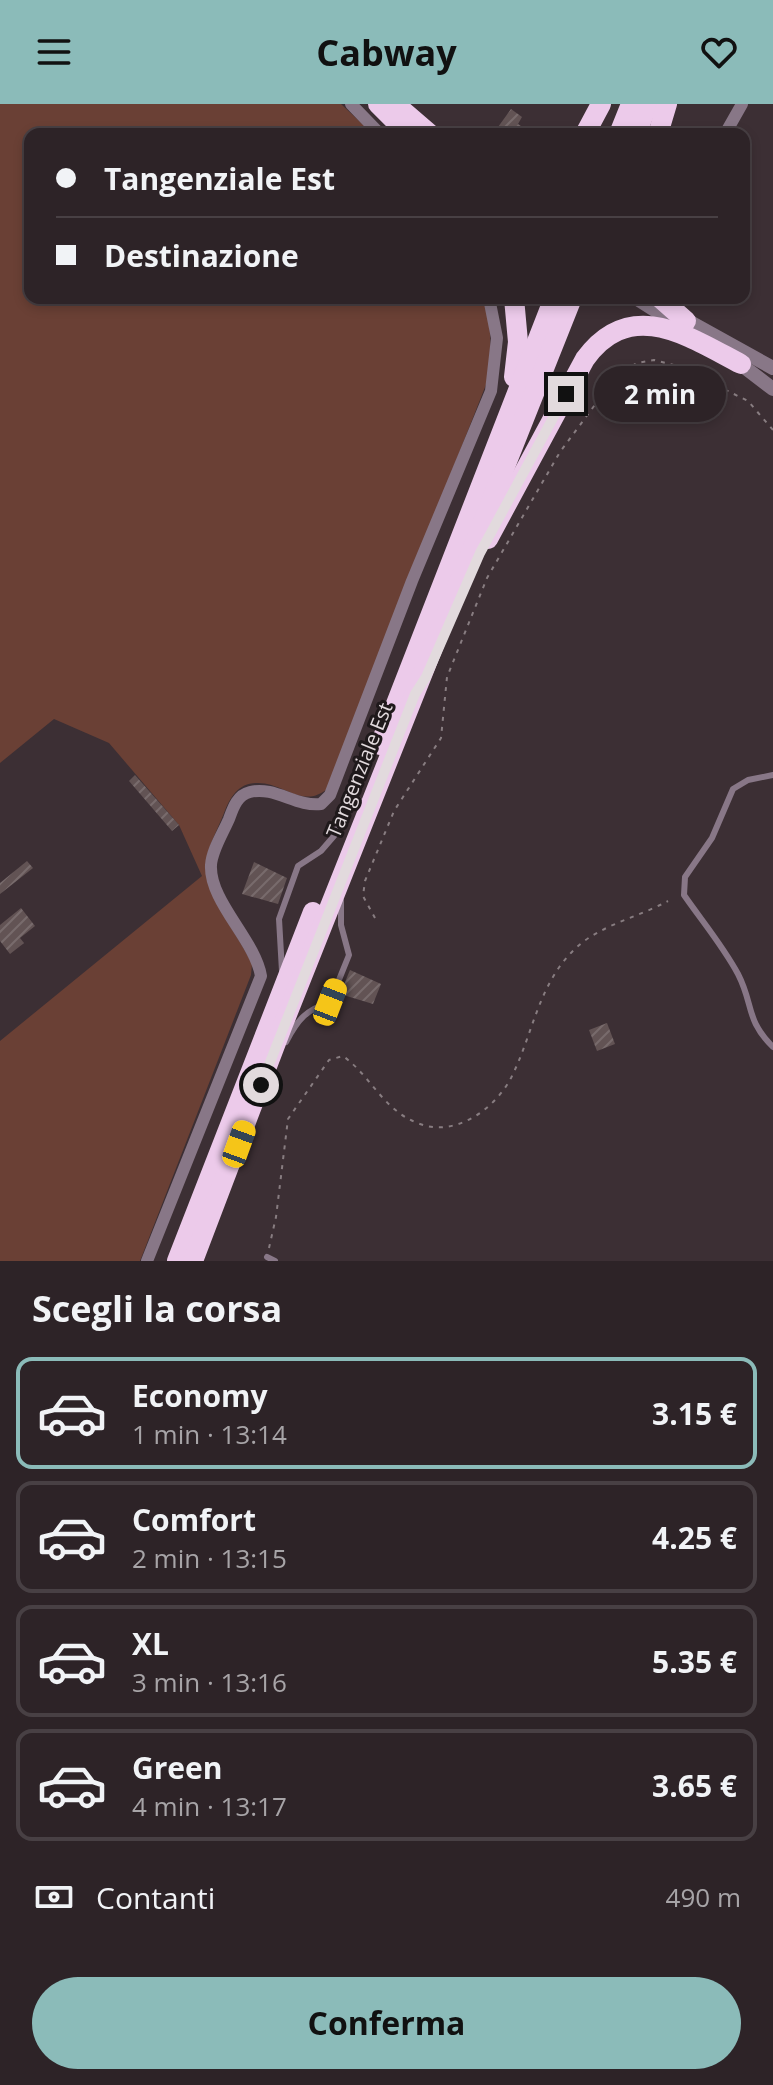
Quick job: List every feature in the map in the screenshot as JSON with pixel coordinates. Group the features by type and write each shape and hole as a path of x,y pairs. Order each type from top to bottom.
{"highway":[{"path":"378,104 402,128"},
{"path":"395,104 423,128"},
{"path":"588,128 601,104"},
{"path":"621,128 631,104"},
{"path":"638,128 648,104"},
{"path":"660,128 667,104"},
{"path":"468,516 471,490 515,374 518,342 515,304"},
{"name":"Tangenziale Est","path":"177,1261 552,304"},
{"name":"Tangenziale Est","path":"193,1261 570,304"},
{"path":"667,304 686,321"},
{"path":"415,694 426,677 480,553 593,348 616,331 638,326 661,327 741,364"}],"street":[{"path":"351,104 374,128"},
{"path":"387,104 414,128"},
{"path":"728,128 742,104"},
{"path":"147,1261 261,976 217,890 211,867 214,854 235,803 247,792 269,791 313,805 321,804 330,795 412,581 491,391 497,338 490,304"},
{"path":"646,304 741,364 773,389"},
{"path":"656,304 773,368"}],"lane":[{"path":"773,775 748,780 733,789 712,838 685,877 684,895 741,979 756,1030 773,1047"},
{"path":"267,1025 269,1004 282,970 279,919 298,866 321,851 334,836 344,812 359,800"},
{"path":"272,1055 287,1041 295,1023 309,1009 330,1002 349,955 340,905 358,858 360,831"},
{"path":"267,1257 275,1261"}],"path":[{"path":"375,918 363,896 365,881 394,811 441,738 447,677 487,578 560,452 617,375 637,363 654,360 677,366 748,401 773,430"},
{"path":"267,1257 276,1217 288,1119 329,1060 336,1056 350,1061 383,1102 412,1121 442,1128 463,1124 481,1112 510,1078 540,1002 559,966 576,946 596,932 641,916 668,901"}],"shaded area":[{"path":"0,104 341,104 367,128 24,128 24,304 485,304 490,329 487,382 327,789 318,794 301,796 267,784 246,785 229,801 211,845 206,865 210,888 252,964 251,975 140,1261 0,1261 0,1041 202,876 179,825 109,743 54,719 0,763"}],"building":[{"path":"511,109 522,117 518,124 524,128 500,128"},
{"path":"135,775 179,825 172,831 129,781"},
{"path":"27,861 33,868 0,894 0,883"},
{"path":"254,862 287,878 278,904 242,894"},
{"path":"21,908 35,926 20,938 24,943 10,954 0,941 0,925"},
{"path":"350,970 381,984 373,1004 340,994"},
{"path":"607,1023 615,1044 597,1051 589,1030"}],"route":[{"path":"261,1085 415,694 426,677 480,553 566,394"}]}
